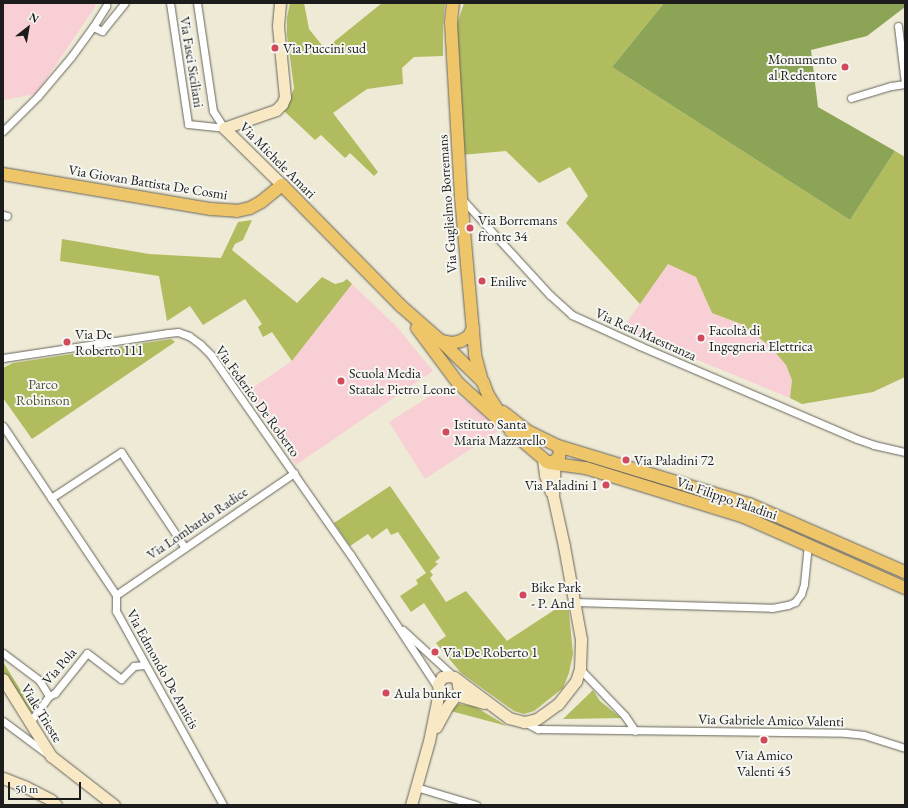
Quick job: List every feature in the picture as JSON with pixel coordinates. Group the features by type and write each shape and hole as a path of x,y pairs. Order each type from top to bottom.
{"main road":[{"path":"224,128 276,110 282,104 285,97 278,26 280,3"},
{"path":"451,23 452,3"},
{"path":"451,23 457,3"},
{"name":"Via Guglielmo Borremans","path":"451,23 461,197 475,355 483,382"},
{"name":"Via Michele Amari","path":"224,128 401,306 437,345"},
{"name":"Via Giovan Battista De Cosmi","path":"3,174 211,209 237,211 250,208 261,202 282,185"},
{"path":"437,345 461,341 469,336 473,328"},
{"path":"437,345 455,367 462,369 472,363 475,355"},
{"path":"437,345 458,383 511,431 548,461"},
{"path":"467,367 483,382 492,401 511,431"},
{"name":"Via Filippo Paladini","path":"492,401 511,420 526,431 555,445 749,504 905,572"},
{"path":"411,805 429,741 438,684 442,678 446,676 456,678 509,718 524,722 537,719 558,704 571,689 580,669 581,639 575,602 553,496 548,461 540,451 543,446 555,445 560,455 548,461"},
{"name":"Via Filippo Paladini","path":"548,461 586,468 744,517 905,588"},
{"path":"429,741 443,714 460,687 456,678"},
{"name":"Viale Trieste","path":"3,679 51,756 114,805"},
{"path":"438,690 444,697 455,696 492,706"},
{"path":"3,778 24,786 51,800 56,805"}],"street":[{"path":"93,27 102,31 125,3"},
{"name":"Via Fasci Siciliani","path":"170,3 188,124 224,128"},
{"name":"Via Michele Amari","path":"197,3 213,111 224,128"},
{"path":"3,131 43,90 71,57 106,6"},
{"path":"852,98 891,86 905,84 898,26"},
{"name":"Via Real Maestranza","path":"461,197 550,294 572,314 640,346 852,436 874,445 905,452"},
{"name":"Via Federico De Roberto","path":"3,358 168,332 178,332 189,336 211,354 294,473 394,622"},
{"name":"Via Edmondo De Amicis","path":"3,426 116,595 116,611 223,805"},
{"path":"51,498 121,452 185,548"},
{"name":"Via Lombardo Radice","path":"116,595 294,473"},
{"path":"575,602 772,608 788,605 795,602 801,594 804,584 808,544"},
{"path":"394,622 456,678"},
{"path":"394,622 438,690"},
{"path":"3,653 38,680 49,696 30,722"},
{"name":"Via Pola","path":"49,696 54,693 87,653 121,679 134,666 145,666"},
{"path":"580,669 625,716 635,730"},
{"path":"3,721 51,756"},
{"name":"Via Gabriele Amico Valenti","path":"524,722 538,729 846,733 864,735 905,748"},
{"path":"416,787 476,805"}],"shaded area":[{"path":"3,3 96,3 95,7 36,94 3,100"},
{"name":"Facoltà di Ingegneria Elettrica","path":"668,264 696,277 712,313 740,324 770,346 786,365 792,380 790,398 622,329"},
{"name":"Scuola Media Statale Pietro Leone","path":"352,284 397,327 433,371 296,465 248,391 292,361"},
{"name":"Istituto Santa Maria Mazzarello","path":"444,387 480,411 498,431 425,479 389,422"}],"green space":[{"path":"290,3 304,3 309,29 325,49 382,3 445,3 443,56 414,57 402,68 403,84 367,89 333,113 378,172 374,176 350,153 345,158 321,135 315,140 283,110 288,105 294,88 287,35 287,18"},
{"path":"464,3 664,3 612,67 850,220 895,151 905,157 905,377 873,392 802,404 790,398 792,380 786,365 770,346 741,324 712,313 696,277 668,264 640,304 566,223 588,196 570,167 539,183 506,151 461,155 457,25"},
{"path":"664,3 905,3 905,7 867,36 811,50 818,107 895,151 850,220 612,67"},
{"path":"252,220 243,240 235,244 232,250 297,303 322,277 335,284 343,282 347,279 352,284 292,361 272,332 263,337 258,327 262,324 245,299 203,325 190,306 167,321 159,276 60,261 62,239 149,254 221,258 238,222"},
{"name":"Parco Robinson","path":"171,339 175,342 32,439 3,398 3,368 13,363"},
{"path":"390,486 440,558 435,562 438,564 430,571 433,575 430,578 446,602 466,591 507,641 568,602 573,654 569,673 563,688 534,711 524,714 514,711 461,673 436,643 446,636 424,603 411,612 400,596 418,584 416,580 426,573 398,532 391,535 387,528 372,539 368,534 350,546 334,523"},
{"path":"3,662 34,711 29,714 3,673"},
{"path":"593,690 600,701 621,718 563,719"},
{"path":"459,704 474,706 507,726 447,710 453,705"}],"place":[{"name":"Via Puccini sud","path":"275,48"},
{"name":"Monumento al Redentore","path":"845,67"},
{"name":"Via Borremans fronte 34","path":"470,228"},
{"name":"Enilive","path":"482,281"},
{"name":"Facoltà di Ingegneria Elettrica","path":"701,338"},
{"name":"Via De Roberto 111","path":"67,342"},
{"name":"Scuola Media Statale Pietro Leone","path":"341,381"},
{"name":"Istituto Santa Maria Mazzarello","path":"446,432"},
{"name":"Via Paladini 72","path":"626,460"},
{"name":"Via Paladini 1","path":"606,485"},
{"name":"Bike Park - P. And","path":"523,595"},
{"name":"Via De Roberto 1","path":"435,652"},
{"name":"Aula bunker","path":"386,693"},
{"name":"Via Amico Valenti 45","path":"764,740"}]}
